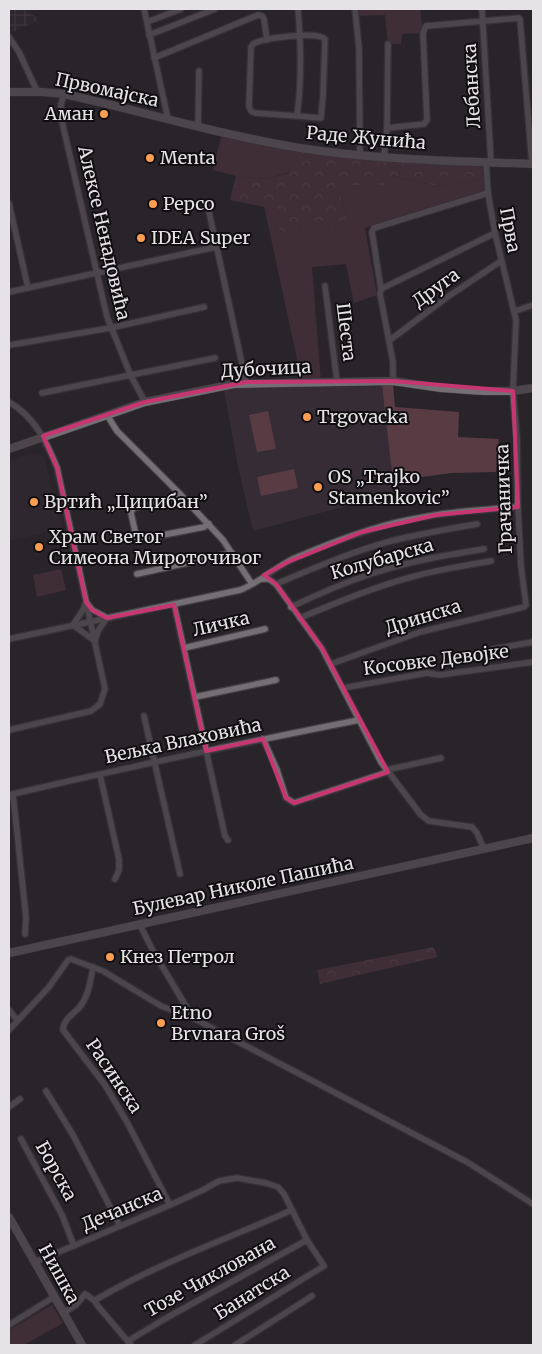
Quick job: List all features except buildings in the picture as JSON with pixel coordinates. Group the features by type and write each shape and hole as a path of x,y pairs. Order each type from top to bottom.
{"street":[{"path":"144,9 168,119"},
{"path":"147,22 181,9"},
{"path":"149,35 215,9"},
{"path":"297,116 300,81 298,9"},
{"path":"355,9 359,48 360,154"},
{"name":"Лебанска","path":"482,9 489,162"},
{"path":"154,58 258,15 264,19 267,40"},
{"path":"387,128 424,124 427,120 423,33 426,26 512,18 520,19 533,164"},
{"path":"300,36 321,36 325,39 321,118 250,111 252,47 256,42 300,36"},
{"path":"9,37 19,52 36,92"},
{"path":"384,157 387,128 388,44"},
{"path":"198,126 199,71"},
{"name":"Првомајска","path":"9,92 64,94 168,119"},
{"name":"Алексе Ненадовића","path":"64,94 61,104 62,117 96,274 110,328 131,376 145,402"},
{"name":"Раде Жунића","path":"168,119 280,144 384,157 533,164"},
{"name":"Прва","path":"489,162 488,192 495,234 515,311 517,337 513,391"},
{"path":"393,382 390,340 380,294 381,289 371,235 374,228 488,192"},
{"path":"9,203 28,288"},
{"path":"208,207 246,382"},
{"path":"381,289 495,234"},
{"path":"9,292 216,247"},
{"name":"Друга","path":"390,340 466,284 501,261"},
{"name":"Шеста","path":"324,286 337,381"},
{"path":"515,311 533,305"},
{"path":"10,345 110,328 204,307"},
{"path":"42,393 215,358"},
{"name":"Дубочица","path":"9,448 145,402 222,385 246,382 393,382 441,388 513,391 533,388"},
{"name":"Грачаничка","path":"513,391 517,438 518,507 526,606"},
{"path":"9,402 22,410 30,418 43,436 57,468 105,689 103,699 96,708 86,713 9,730"},
{"path":"107,414 117,431 209,524 232,553 252,584"},
{"path":"180,494 173,498 133,508 131,513 137,540 209,524"},
{"path":"9,639 240,590 262,579 288,562 362,532 406,520 436,515 518,507"},
{"path":"276,584 328,562 386,543 477,524"},
{"name":"Колубарска","path":"291,607 373,573 408,563 484,549"},
{"path":"137,574 232,553"},
{"path":"300,618 352,596 400,580 491,561"},
{"path":"262,579 269,579 276,584 331,664 358,720 387,771 423,818 429,821 472,827 477,833 484,849"},
{"path":"86,602 92,610 107,618"},
{"path":"73,625 86,602"},
{"path":"174,605 225,836 228,840"},
{"name":"Дринска","path":"331,664 420,632 526,606"},
{"path":"95,641 98,631 107,618"},
{"path":"73,625 95,641"},
{"name":"Личка","path":"184,648 266,629"},
{"name":"Косовке Девојке","path":"493,649 533,642"},
{"name":"Косовке Девојке","path":"343,688 427,673 438,676 533,662"},
{"path":"195,697 276,680"},
{"path":"144,716 180,874"},
{"name":"Вељка Влаховића","path":"10,795 154,762 358,720"},
{"path":"263,739 277,770 286,798 294,803 387,771 441,758"},
{"path":"100,775 119,859 119,870 115,879"},
{"path":"10,795 26,917 25,934"},
{"name":"Булевар Николе Пашића","path":"9,953 533,838"},
{"path":"140,925 153,951 193,1018"},
{"path":"9,1030 43,993 68,960 71,959 93,967 161,1006 193,1018 467,1162 533,1204"},
{"name":"Расинска","path":"93,967 86,998 65,1022 63,1030 105,1084 132,1131 170,1205"},
{"path":"9,1010 17,1020"},
{"path":"46,1091 73,1135 120,1226"},
{"path":"9,1107 20,1099"},
{"name":"Борска","path":"21,1139 62,1215 74,1246"},
{"name":"Дечанска","path":"35,1262 170,1205 203,1190 219,1180 237,1178 278,1187 292,1210"},
{"path":"95,1301 125,1282 292,1210 307,1240"},
{"name":"Нишка","path":"9,1217 82,1345"},
{"name":"Банатска","path":"195,1345 324,1266 307,1240"},
{"name":"Тозе Чиклована","path":"130,1343 168,1317 307,1240"},
{"path":"64,1313 76,1305 85,1294 95,1301 101,1311 130,1343"},
{"path":"236,1345 312,1296"},
{"path":"9,1325 54,1297"}],"highlighted area":[{"path":"393,381 513,391 518,507 436,515 362,532 288,562 264,575 276,584 322,648 388,772 294,803 286,798 263,739 206,751 174,605 107,618 92,610 86,602 57,468 43,436 145,402 246,382"}],"shaded area":[{"path":"9,9 25,9 39,20 9,34"},
{"path":"382,386 395,493 253,531 238,467 224,390 249,387"},
{"path":"36,453 44,457 62,529 9,541 9,461"}],"green space":[{"path":"355,9 420,9 422,33 402,34 401,44 388,44 385,15 356,16"},
{"path":"221,137 298,152 289,172 267,179 236,176 213,170"},
{"path":"298,152 348,158 483,166 486,179 436,186 392,176 386,185 340,185 347,217 332,229 302,219 299,236 279,232 280,210 230,200 236,176 267,179 288,173"},
{"path":"391,176 436,186 486,179 488,193 365,228 377,295 354,303 346,264 312,267 321,382 302,382 264,206 280,210 299,235 302,219 347,217 339,185 386,185"},
{"path":"393,385 395,407 459,412 458,437 499,439 496,472 451,473 393,481 382,386"},
{"path":"268,411 276,449 257,452 249,415"},
{"path":"294,469 298,488 261,496 257,477"},
{"path":"61,569 66,590 37,597 33,575"},
{"path":"433,947 438,957 320,984 317,970"},
{"path":"52,1305 63,1323 24,1345 9,1345 9,1330"}],"place":[{"name":"Аман","path":"104,114"},
{"name":"Menta","path":"150,158"},
{"name":"Pepco","path":"153,204"},
{"name":"IDEA Super","path":"141,238"},
{"name":"Trgovacka","path":"307,417"},
{"name":"OS „Trajko Stamenkovic”","path":"318,487"},
{"name":"Вртић „Цицибан”","path":"34,502"},
{"name":"Храм Светог Симеона Мироточивог","path":"39,547"},
{"name":"Кнез Петрол","path":"110,957"},
{"name":"Etno Brvnara Groš","path":"161,1023"}]}
